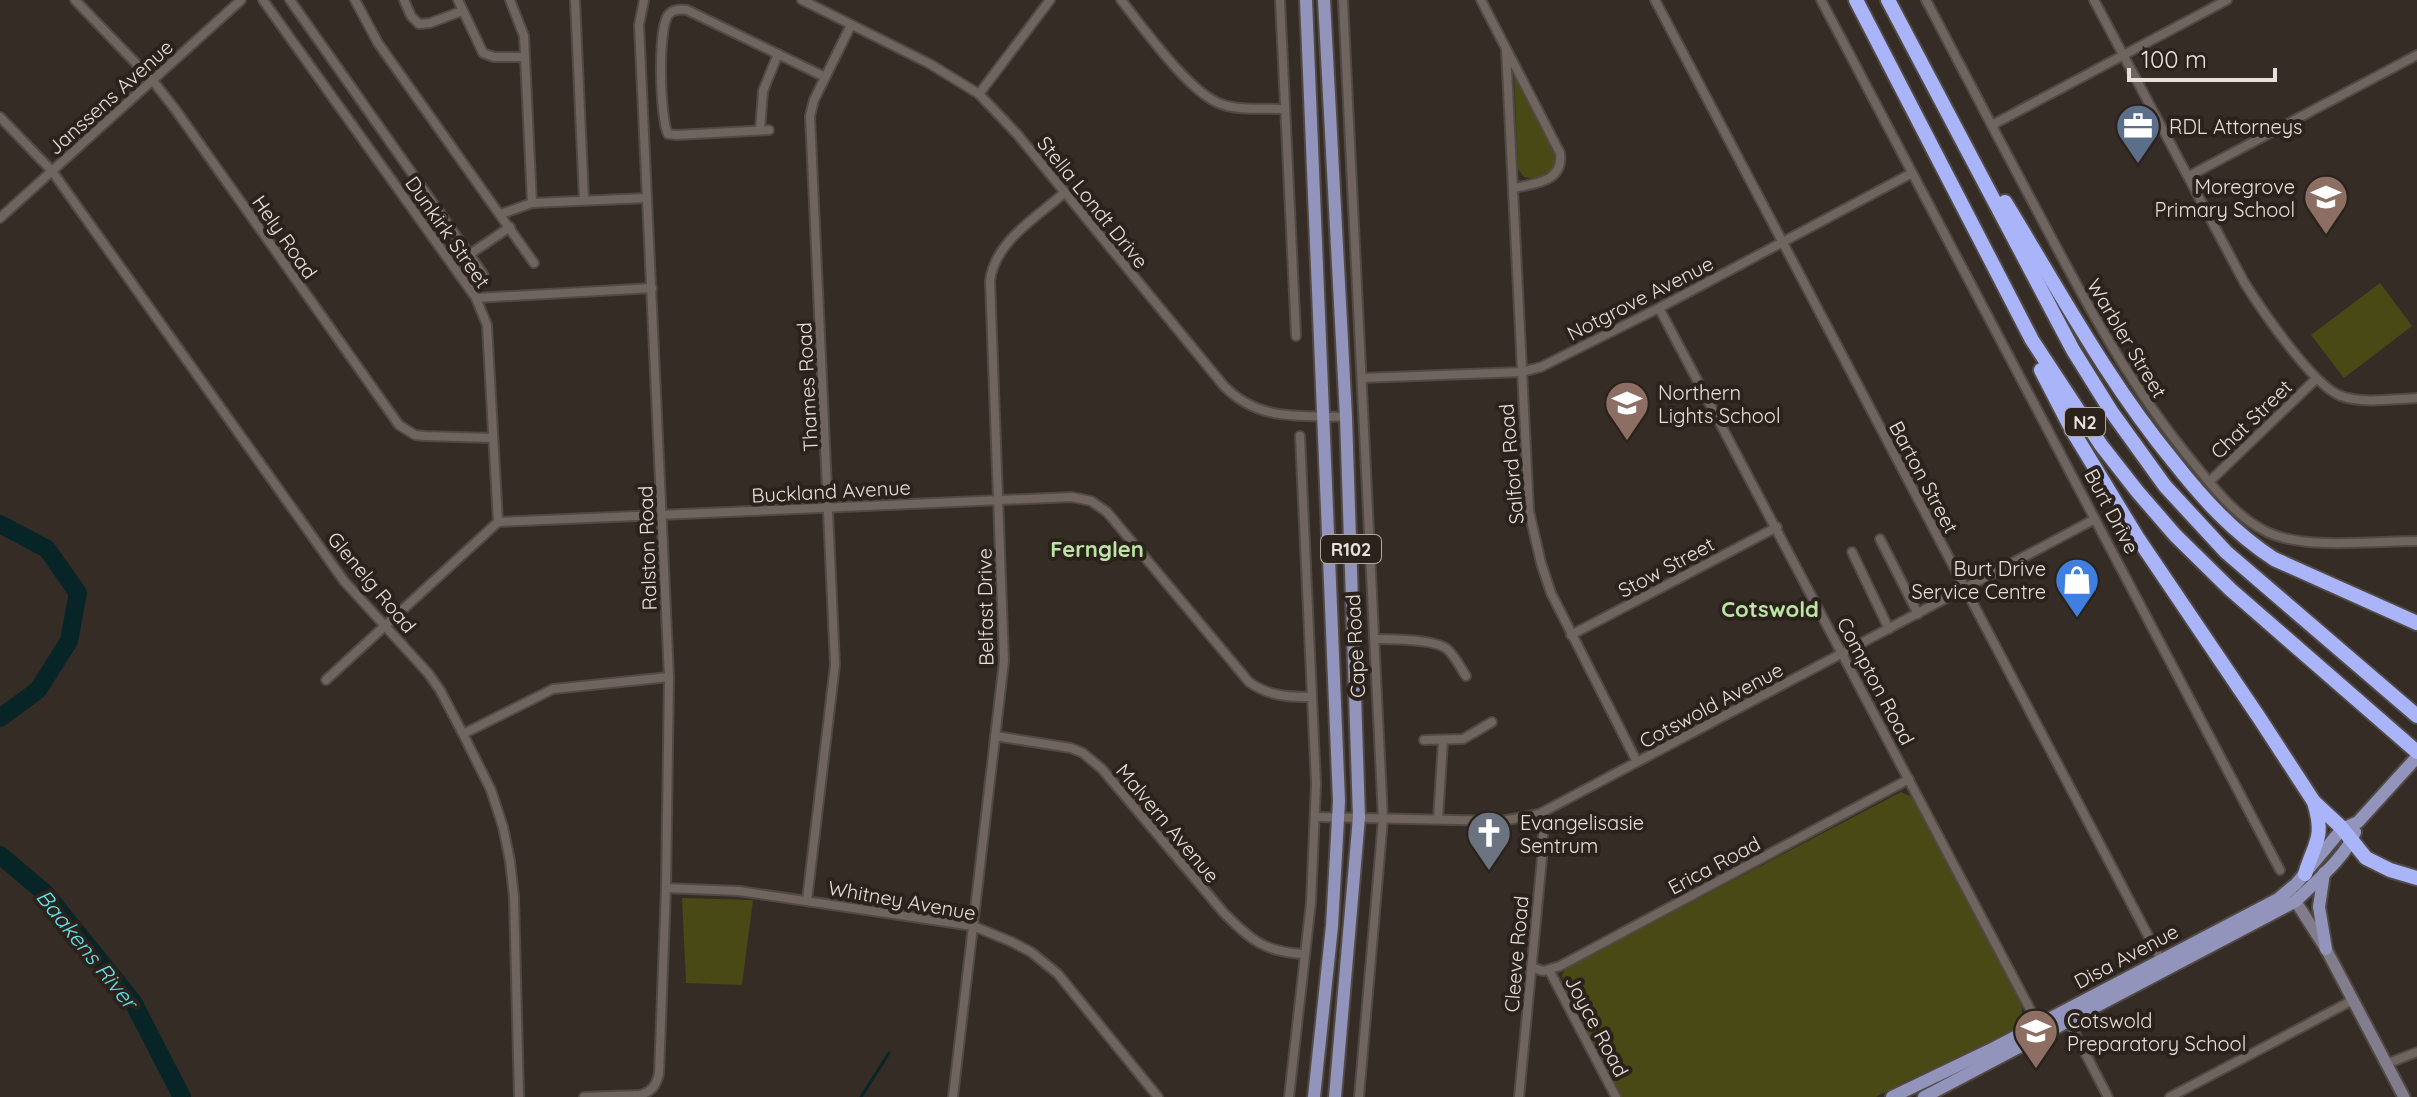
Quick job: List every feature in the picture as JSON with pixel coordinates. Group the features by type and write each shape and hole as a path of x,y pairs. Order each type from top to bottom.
{"highway":[{"name":"N2","path":"1856,0 2032,340 2107,453 2175,535 2231,590 2417,754"},
{"name":"N2","path":"1888,0 2077,358 2165,486 2234,559 2417,716"},
{"path":"1939,96 2102,364 2163,449 2216,512 2254,546 2274,559 2417,623"},
{"path":"2032,340 2033,356 2072,430 2162,576 2314,802 2366,858 2390,870 2417,878"},
{"path":"2305,874 2320,835 2314,802"}],"main road":[{"name":"Cape Road","path":"1306,0 1339,817 1332,926 1314,1097"},
{"name":"Cape Road","path":"1324,0 1346,417 1359,817 1335,1097"},
{"name":"Disa Avenue","path":"2292,896 2305,874 2342,829 2358,822 2417,754"},
{"name":"Disa Avenue","path":"1924,1097 2041,1029 2292,896 2324,873 2352,842 2358,822"},
{"path":"2324,873 2319,907 2326,949"},
{"name":"Disa Avenue","path":"1892,1097 2041,1029"}],"street":[{"name":"Hely Road","path":"75,0 153,81 399,425 415,435 492,438"},
{"name":"Janssens Avenue","path":"0,218 241,0"},
{"name":"Dunkirk Street","path":"263,0 476,298 487,325 498,522"},
{"path":"290,0 483,274"},
{"path":"355,0 378,43 534,263"},
{"path":"404,0 411,16 419,24 462,11"},
{"path":"458,0 479,46 487,56 525,57"},
{"path":"510,0 523,30 532,203"},
{"path":"575,0 584,200"},
{"name":"Ralston Road","path":"643,1095 657,1083 659,1074 669,677 639,25 644,0"},
{"name":"Stella Londt Drive","path":"802,0 816,3 979,94 1017,134 1224,386 1239,400 1251,407 1275,413 1346,417"},
{"path":"979,94 1050,0"},
{"path":"1121,0 1190,84 1207,98 1227,106 1283,109"},
{"path":"1280,0 1296,336"},
{"name":"Cape Road","path":"1343,0 1383,819 1359,1097"},
{"name":"Salford Road","path":"1481,0 1558,147 1561,160 1553,177 1513,188"},
{"name":"Barton Street","path":"1655,0 2164,964"},
{"name":"Burt Drive","path":"1821,0 2280,870"},
{"name":"Warbler Street","path":"1926,0 2103,335 2156,417 2209,482 2248,520 2282,537 2307,542 2417,541"},
{"path":"2094,0 2244,282 2316,379 2335,393 2350,399 2417,398"},
{"path":"1992,125 2227,0"},
{"path":"778,54 763,91 764,130 668,134 663,118 662,40 664,25 675,10 687,10 778,54 825,77"},
{"name":"Thames Road","path":"807,900 835,665 810,116 811,107 851,25"},
{"name":"Salford Road","path":"1506,49 1529,511 1546,578 1571,635 1637,762"},
{"path":"2189,176 2417,55"},
{"name":"Glenelg Road","path":"0,117 52,171 344,581 440,690 491,790 510,861 514,897 519,1097"},
{"name":"Notgrove Avenue","path":"1362,378 1521,372 1541,367 1912,173"},
{"name":"Belfast Drive","path":"953,1097 1005,644 989,291 991,272 1003,246 1064,193"},
{"path":"501,214 532,203 647,198"},
{"path":"470,254 510,227"},
{"path":"476,298 652,288"},
{"name":"Compton Road","path":"1659,308 2041,1029"},
{"name":"Chat Street","path":"2209,482 2316,379"},
{"path":"1289,1097 1311,902 1316,784 1300,436"},
{"name":"Buckland Avenue","path":"498,522 1082,498 1099,506 1249,682 1270,693 1311,697"},
{"name":"Cotswold Avenue","path":"1315,817 1502,821 1539,814 2095,519"},
{"path":"326,680 498,522"},
{"name":"Stow Street","path":"1571,635 1777,527"},
{"path":"1880,539 1918,614"},
{"path":"1852,552 1889,629"},
{"path":"1375,639 1404,638 1441,645 1449,651 1466,676"},
{"path":"463,734 553,689 669,677"},
{"path":"1424,740 1467,738 1492,722"},
{"name":"Malvern Avenue","path":"995,736 1071,748 1083,753 1102,769 1244,934 1266,949 1304,954"},
{"path":"1438,819 1443,741"},
{"name":"Erica Road","path":"1549,970 1909,779"},
{"name":"Cleeve Road","path":"1519,1097 1543,840 1539,814"},
{"name":"Whitney Avenue","path":"666,888 739,891 807,900 973,926 1012,942 1045,961 1058,974 1158,1097"},
{"path":"2292,896 2326,949 2404,1097"},
{"path":"1531,967 1549,970"},
{"name":"Joyce Road","path":"1549,970 1616,1097"},
{"path":"2170,1097 2353,1000"},
{"path":"2066,1016 2108,1097"},
{"path":"2386,1064 2417,1052"},
{"path":"584,1097 643,1095"}],"shaded area":[{"path":"1514,76 1557,159 1553,169 1535,179 1524,177 1518,169"},
{"path":"2380,283 2412,326 2344,378 2311,335"},
{"path":"1901,792 1912,797 2021,1004 2020,1025 1876,1097 1622,1097 1563,984 1565,969"},
{"path":"682,898 753,900 742,985 686,983"}],"waterway":[{"name":"Baakens River","path":"0,524 47,549 78,593 69,641 38,690 0,718"},
{"name":"Baakens River","path":"0,855 45,893 133,1002 182,1097"},
{"path":"861,1097 889,1053"}],"place":[{"name":"RDL Attorneys","path":"2138,165"},
{"name":"Moregrove Primary School","path":"2326,236"},
{"name":"Northern Lights School","path":"1627,442"},
{"name":"Burt Drive Service Centre","path":"2077,619"},
{"name":"Evangelisasie Sentrum","path":"1489,872"},
{"name":"Cotswold Preparatory School","path":"2036,1070"}],"district":[{"name":"Fernglen","path":"1097,549"},
{"name":"Cotswold","path":"1770,609"}]}
